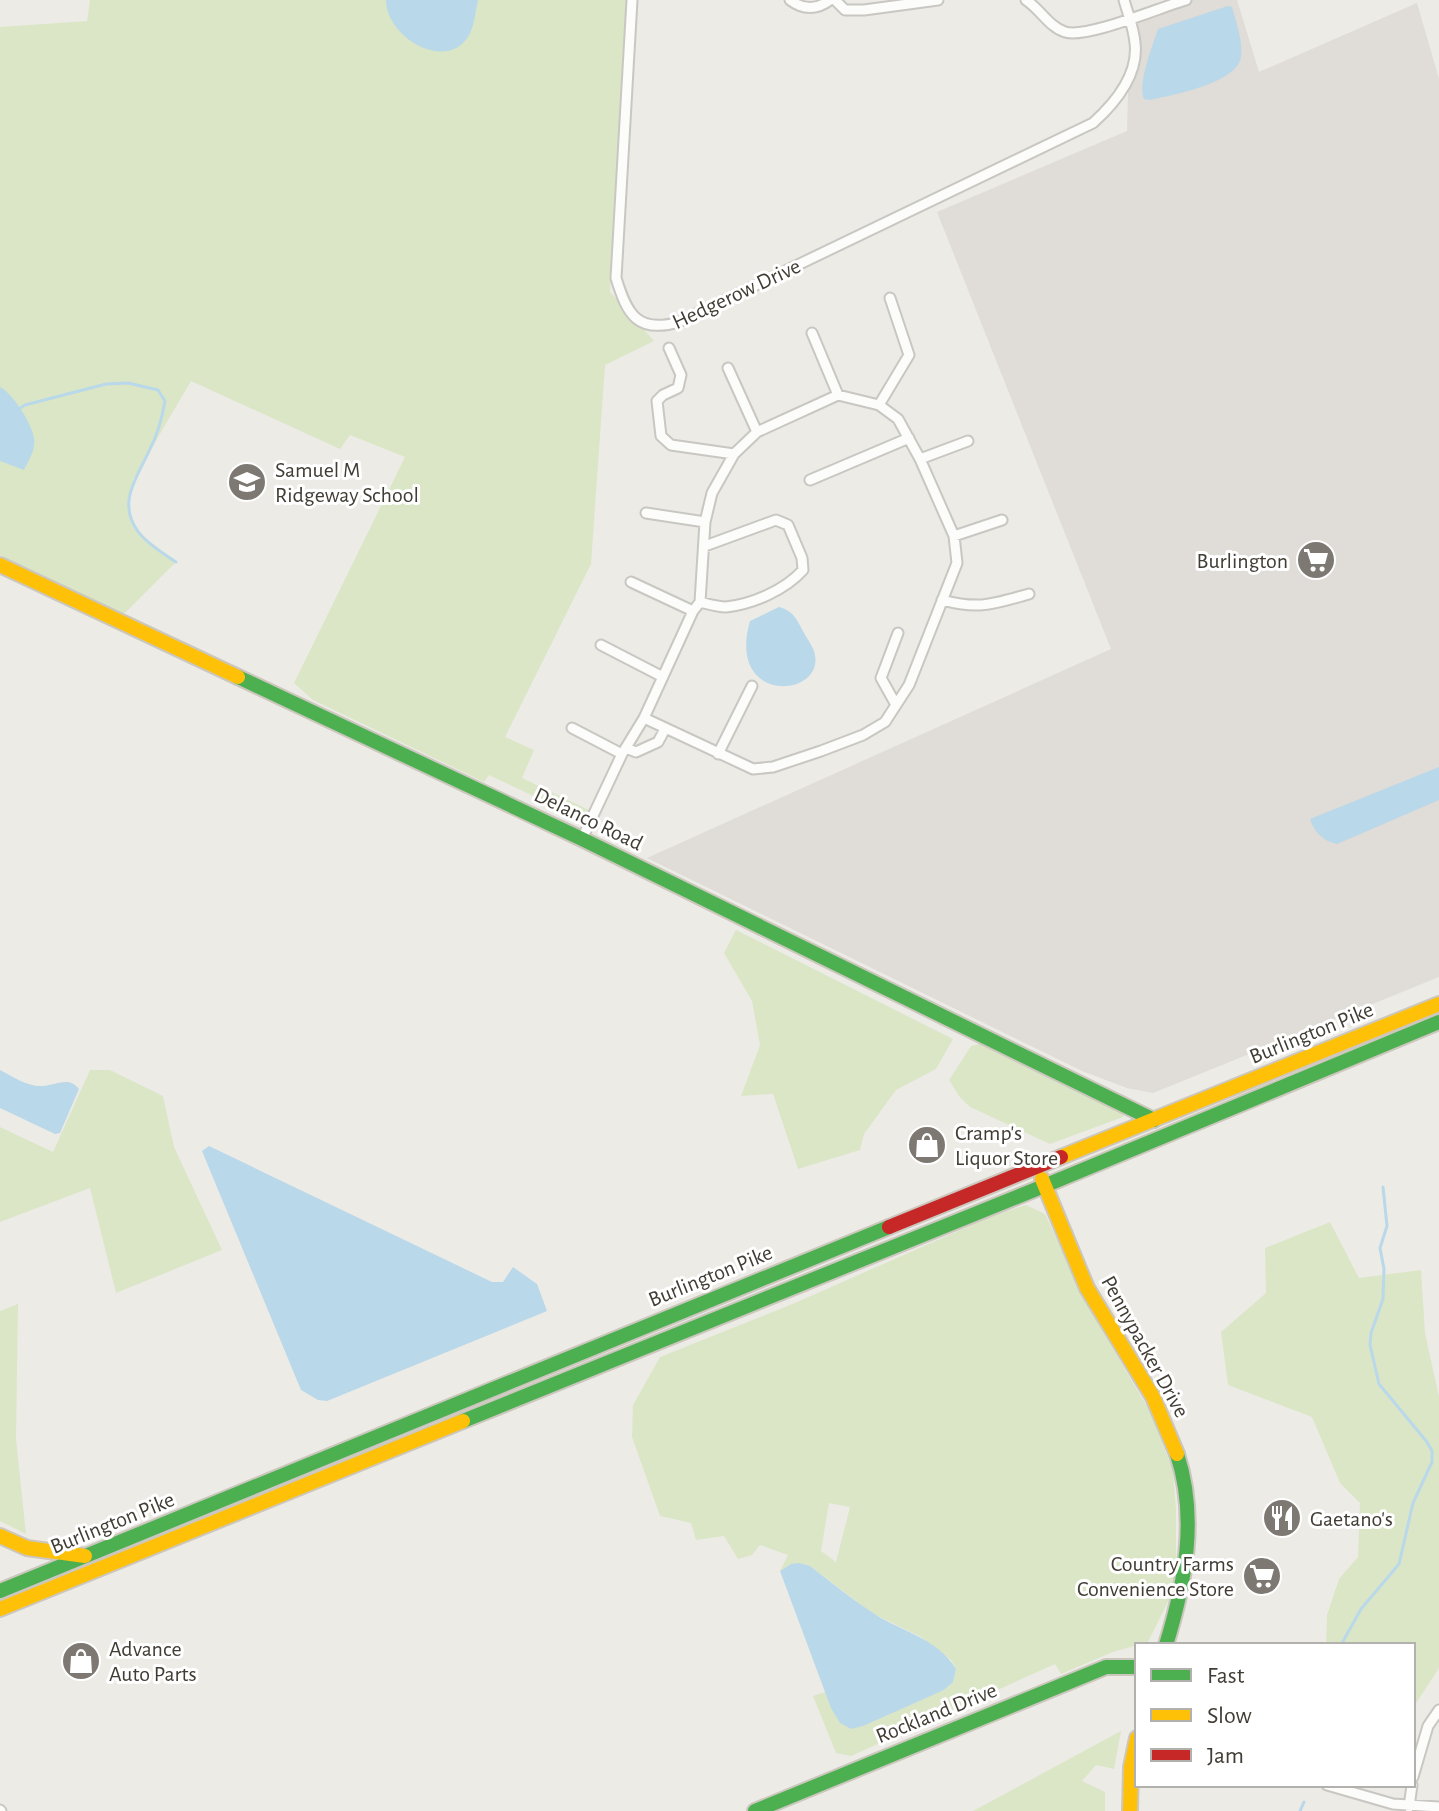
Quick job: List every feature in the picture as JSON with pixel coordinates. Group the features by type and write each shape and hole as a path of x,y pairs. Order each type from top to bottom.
{"main road":[{"name":"Delanco Road","path":"0,565 582,839 1154,1120"},
{"name":"Burlington Pike","path":"0,1591 1439,1004"},
{"name":"Burlington Pike","path":"0,1609 1044,1186 1439,1022"},
{"name":"Pennypacker Drive","path":"1037,1168 1090,1293 1155,1400 1178,1456 1186,1496 1188,1556 1181,1596 1167,1643"},
{"path":"0,1536 27,1548 88,1556"},
{"name":"Rockland Drive","path":"755,1811 1106,1667 1135,1667"},
{"path":"1130,1811 1130,1777 1135,1751"}],"street":[{"name":"Hedgerow Drive","path":"632,0 616,278 625,306 642,322 659,327 679,322 1093,123 1123,92 1132,65 1136,44 1124,0"},
{"path":"790,0 809,8 833,0 845,10 938,0"},
{"path":"1026,0 1054,26 1068,33 1094,30 1186,0"},
{"path":"879,405 909,355 890,298"},
{"path":"812,333 838,395"},
{"path":"669,348 681,375 678,388 657,401 661,436 671,445 734,454"},
{"path":"728,368 757,432"},
{"path":"582,839 700,602 705,522 712,493 734,454 757,432 838,395 879,405 898,419 920,459 954,536 957,563 909,685 885,722 863,735 773,767 753,769 644,718"},
{"path":"810,480 909,438"},
{"path":"920,459 968,441"},
{"path":"646,513 705,522"},
{"path":"700,602 724,607 751,601 792,582 803,570 802,558 788,525 776,520 705,546"},
{"path":"954,536 1002,520"},
{"path":"631,582 693,611"},
{"path":"942,600 968,607 1029,594"},
{"path":"895,703 881,678 898,633"},
{"path":"601,645 663,677"},
{"path":"718,754 752,686"},
{"path":"572,728 624,751 636,752 658,742 665,729"},
{"path":"1415,1770 1428,1726 1439,1710"},
{"path":"1334,1787 1409,1807 1439,1807"},
{"path":"1409,1807 1412,1787"}],"shaded area":[{"path":"1192,0 1237,0 1259,72 1417,3 1439,79 1439,977 1153,1093 1127,1088 1082,1071 647,858 1111,649 937,212 1127,131 1130,16"}],"green space":[{"path":"90,0 627,0 610,292 654,341 605,365 591,564 505,737 534,750 522,778 593,812 588,822 489,775 484,782 313,700 294,683 405,457 350,435 340,449 191,381 133,480 128,503 130,517 138,532 176,562 123,615 0,555 0,27 87,21"},
{"path":"736,930 953,1039 936,1069 896,1090 864,1134 860,1150 798,1169 773,1094 741,1096 760,1045 752,1001 724,953"},
{"path":"984,1043 1125,1112 1123,1117 1050,1144 970,1107 949,1080 971,1046"},
{"path":"90,1070 110,1070 163,1096 174,1147 222,1250 116,1293 90,1188 0,1222 0,1127 53,1152"},
{"path":"1026,1205 1045,1214 1100,1327 1151,1413 1173,1471 1176,1568 1169,1600 1148,1642 1135,1643 1135,1646 1061,1674 1055,1664 851,1756 836,1753 813,1696 825,1692 840,1723 852,1729 944,1690 953,1682 956,1669 951,1660 921,1637 872,1613 810,1566 791,1564 780,1571 788,1555 760,1545 752,1555 738,1559 724,1536 696,1540 691,1523 660,1516 632,1437 633,1405 660,1357 795,1303 992,1216","holes":["829,1503 850,1507 836,1562 821,1551"]},
{"path":"1330,1222 1359,1278 1421,1270 1425,1333 1439,1397 1439,1668 1415,1705 1415,1643 1326,1643 1327,1615 1339,1579 1358,1557 1360,1503 1340,1483 1312,1417 1228,1385 1221,1332 1266,1293 1265,1248"},
{"path":"18,1304 16,1439 26,1534 0,1521 0,1311"},
{"path":"1121,1731 1114,1769 1096,1765 1082,1781 1105,1792 1105,1811 973,1811"}],"water":[{"path":"386,0 478,0 467,38 454,49 442,51 429,50 404,36 388,13"},
{"path":"1232,7 1241,50 1237,65 1229,74 1188,91 1144,99 1144,75 1158,29"},
{"path":"0,387 18,404 32,431 33,449 24,470 0,461"},
{"path":"779,607 794,617 815,655 814,669 805,680 792,685 776,686 762,680 751,668 746,648 750,621"},
{"path":"1439,767 1439,800 1337,844 1323,838 1312,824 1310,819"},
{"path":"0,1070 32,1085 67,1082 79,1089 60,1133 55,1134 0,1108"},
{"path":"209,1146 492,1282 503,1282 513,1267 537,1284 547,1311 327,1401 318,1400 301,1390 202,1151"},
{"path":"799,1563 810,1566 881,1618 938,1649 956,1669 953,1682 944,1690 863,1726 851,1729 840,1723 831,1708 780,1571"}],"waterway":[{"path":"17,410 25,405 106,384 128,383 158,390 165,401 161,420 135,479 129,509 141,535 176,562"},
{"path":"1342,1643 1361,1609 1399,1564 1413,1503 1432,1462 1432,1451 1427,1442 1379,1384 1370,1345 1383,1299 1384,1269 1380,1248 1387,1226 1383,1187"},
{"path":"1300,1811 1304,1802"}],"traffic: fast":[{"path":"238,677 582,839 1154,1120"},
{"path":"463,1421 1439,1022"},
{"path":"0,1591 889,1227"},
{"path":"1167,1643 1179,1598 1188,1526 1187,1502 1177,1454"},
{"path":"755,1811 1106,1667 1135,1667"}],"traffic: slow":[{"path":"0,565 238,677"},
{"path":"1061,1157 1439,1004"},
{"path":"1042,1179 1087,1288 1153,1397 1177,1454"},
{"path":"0,1609 463,1421"},
{"path":"0,1536 27,1548 85,1556"},
{"path":"1130,1811 1131,1767 1135,1748"}],"traffic: jam":[{"path":"889,1227 1061,1157"}],"place":[{"name":"Samuel M Ridgeway School","path":"247,482"},
{"name":"Burlington","path":"1316,560"},
{"name":"Cramp's Liquor Store","path":"927,1145"},
{"name":"Gaetano's","path":"1282,1518"},
{"name":"Country Farms Convenience Store","path":"1262,1576"},
{"name":"Advance Auto Parts","path":"81,1661"}]}
